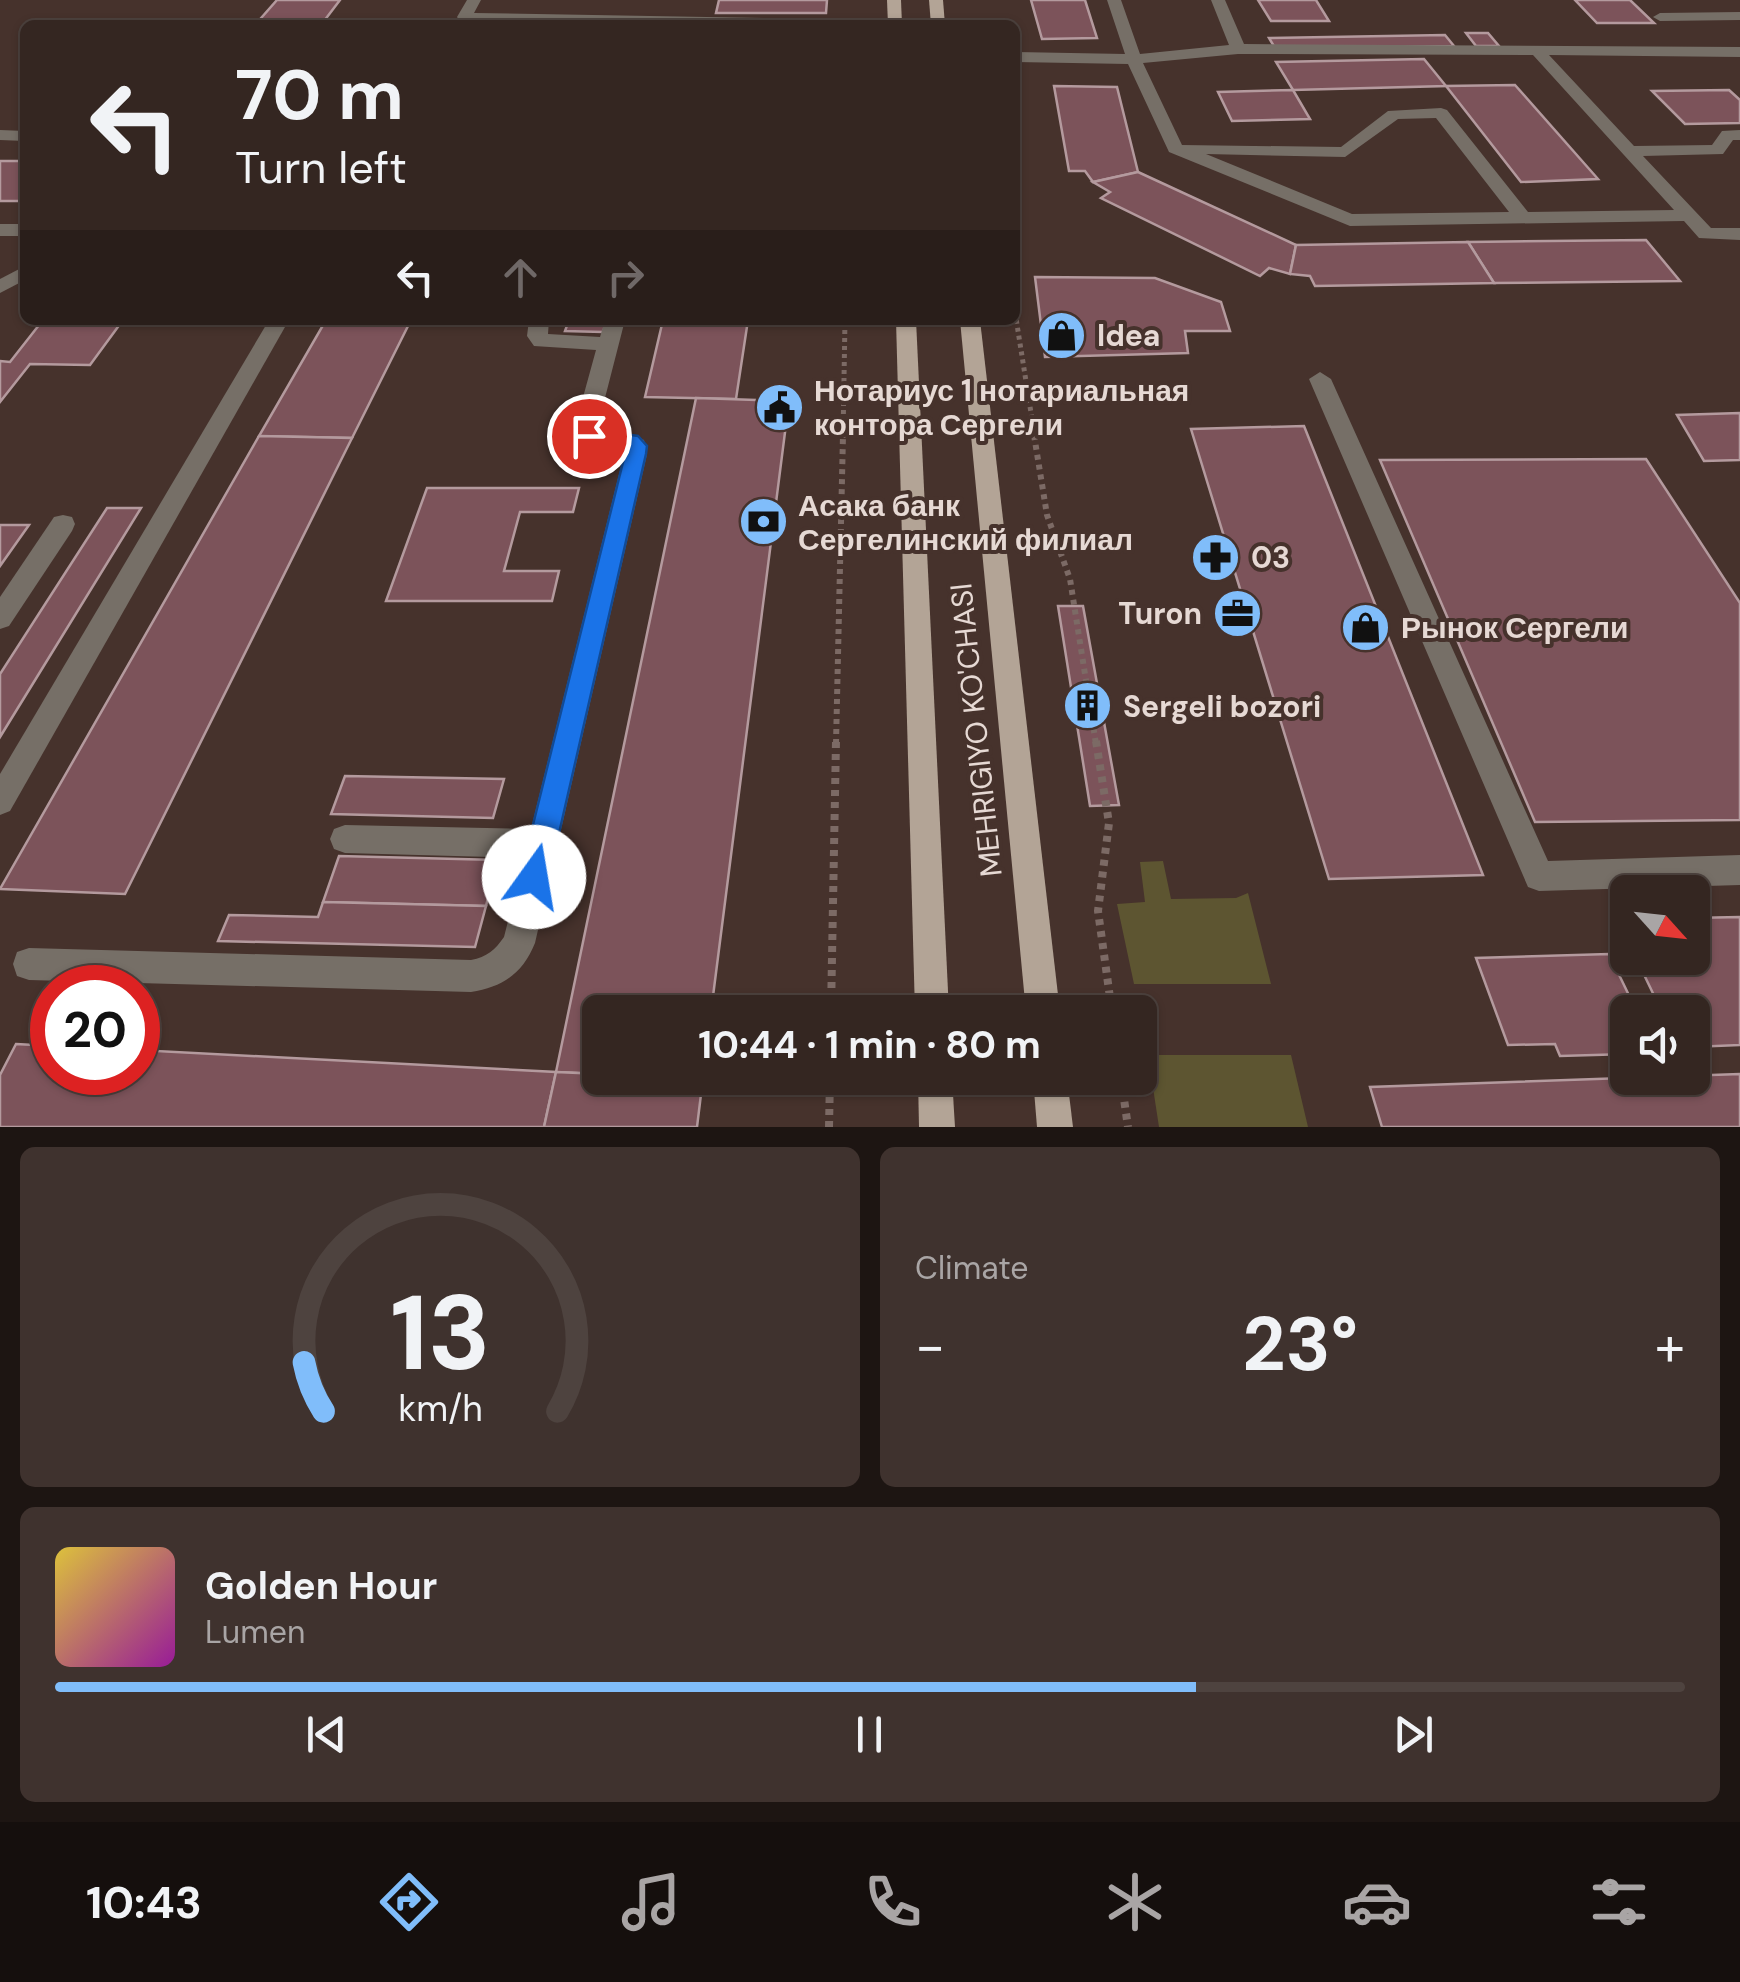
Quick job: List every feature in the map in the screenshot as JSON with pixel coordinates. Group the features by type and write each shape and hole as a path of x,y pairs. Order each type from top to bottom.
{"main road":[{"name":"MEHRIGIYO KO'CHASI","path":"906,325 931,995"},
{"name":"MEHRIGIYO KO'CHASI","path":"971,325 1041,995"},
{"path":"936,1095 937,1127"},
{"path":"1052,1095 1055,1127"}],"lane":[{"path":"1114,0 1134,58 1175,148 1350,220 1688,215"},
{"path":"1218,0 1238,50"},
{"path":"1702,51 1656,12 1740,16"},
{"path":"1020,57 1134,58 1238,50 1740,52"},
{"path":"1536,50 1706,234 1740,234"},
{"path":"1175,148 1345,152 1394,114 1442,114 1523,218"},
{"path":"1630,151 1717,150 1728,135 1740,135"},
{"path":"0,801 276,325"},
{"path":"29,964 492,973 509,960 519,942 636,454 631,441 589,436 585,430 611,332 541,341 537,336 538,325"},
{"path":"1320,379 1539,876 1740,870"},
{"path":"0,618 63,524"},
{"path":"345,839 542,844"}],"path":[{"path":"831,995 845,325"},
{"path":"1017,325 1047,515 1070,578 1109,823 1098,911 1110,995"},
{"path":"829,1127 830,1095"},
{"path":"1123,1095 1128,1127"}],"shaded area":[{"path":"1163,861 1171,899 1236,898 1248,893 1271,984 1134,984 1117,904 1145,902 1140,862"},
{"path":"1157,1055 1291,1055 1308,1127 1159,1127 1154,1095"}],"building":[{"path":"277,0 340,0 325,20 259,20"},
{"path":"719,0 827,0 826,13 716,13"},
{"path":"1031,0 1085,0 1097,38 1042,39"},
{"path":"1258,0 1316,0 1329,21 1271,21"},
{"path":"1575,0 1630,0 1654,23 1597,23"},
{"path":"1466,33 1488,33 1499,46 1476,46"},
{"path":"1445,35 1454,46 1275,48 1269,38"},
{"path":"1424,59 1446,86 1293,90 1276,62"},
{"path":"1515,85 1598,179 1521,182 1446,86"},
{"path":"1054,86 1117,87 1138,172 1093,182 1085,171 1069,171"},
{"path":"1293,90 1310,119 1232,121 1218,92"},
{"path":"1729,90 1740,100 1740,123 1685,124 1652,91"},
{"path":"0,161 20,161 20,201 0,201"},
{"path":"1138,172 1296,245 1290,274 1269,268 1260,276 1101,198 1110,192 1093,182"},
{"path":"1646,240 1680,281 1494,283 1468,242"},
{"path":"1468,242 1494,283 1315,286 1310,276 1290,274 1296,245"},
{"path":"1035,277 1155,278 1221,302 1230,331 1185,331 1188,353 1045,357"},
{"path":"39,325 119,325 90,365 30,364 0,402 0,361 10,362"},
{"path":"323,325 408,325 352,438 259,436"},
{"path":"567,325 605,325 603,332 565,331"},
{"path":"662,325 747,325 736,399 645,397"},
{"path":"696,398 789,401 713,995 582,995 582,1073 556,1072"},
{"path":"1740,413 1740,460 1704,461 1677,415"},
{"path":"1304,426 1483,875 1329,879 1191,429"},
{"path":"259,436 352,438 125,894 0,889"},
{"path":"1646,459 1740,603 1740,820 1535,822 1380,460"},
{"path":"427,488 579,488 573,512 520,512 504,571 559,571 552,601 386,601"},
{"path":"107,508 141,508 0,737 0,674"},
{"path":"0,525 29,525 0,566"},
{"name":"Sergeli bozori","path":"1058,606 1083,606 1119,805 1090,806"},
{"path":"345,776 504,779 493,818 331,814"},
{"path":"339,856 497,860 486,906 323,902"},
{"path":"323,902 486,906 475,947 218,941 229,915 318,917"},
{"path":"1740,917 1740,1045 1710,1046 1710,995 1654,995 1644,975 1710,975 1710,918"},
{"path":"1609,954 1610,975 1619,975 1629,995 1610,995 1610,1055 1560,1056 1555,1044 1508,1045 1476,958"},
{"path":"16,1044 30,1045 30,1095 160,1095 160,1051 556,1072 544,1127 0,1127 0,1075"},
{"path":"556,1072 582,1073 582,1095 701,1095 697,1127 544,1127"},
{"path":"1740,1074 1740,1127 1382,1127 1370,1087 1610,1079 1610,1095 1710,1095 1710,1075"}],"place":[{"name":"Idea","path":"1062,335"},
{"name":"Нотариус 1 нотариальная контора Сергели","path":"779,407"},
{"name":"Асака банк Сергелинский филиал","path":"763,522"},
{"name":"03","path":"1216,557"},
{"name":"Turon","path":"1237,613"},
{"name":"Рынок Сергели","path":"1366,627"},
{"name":"Sergeli bozori","path":"1088,706"}],"route":[{"path":"534,877 636,454 631,441 589,436"}]}
